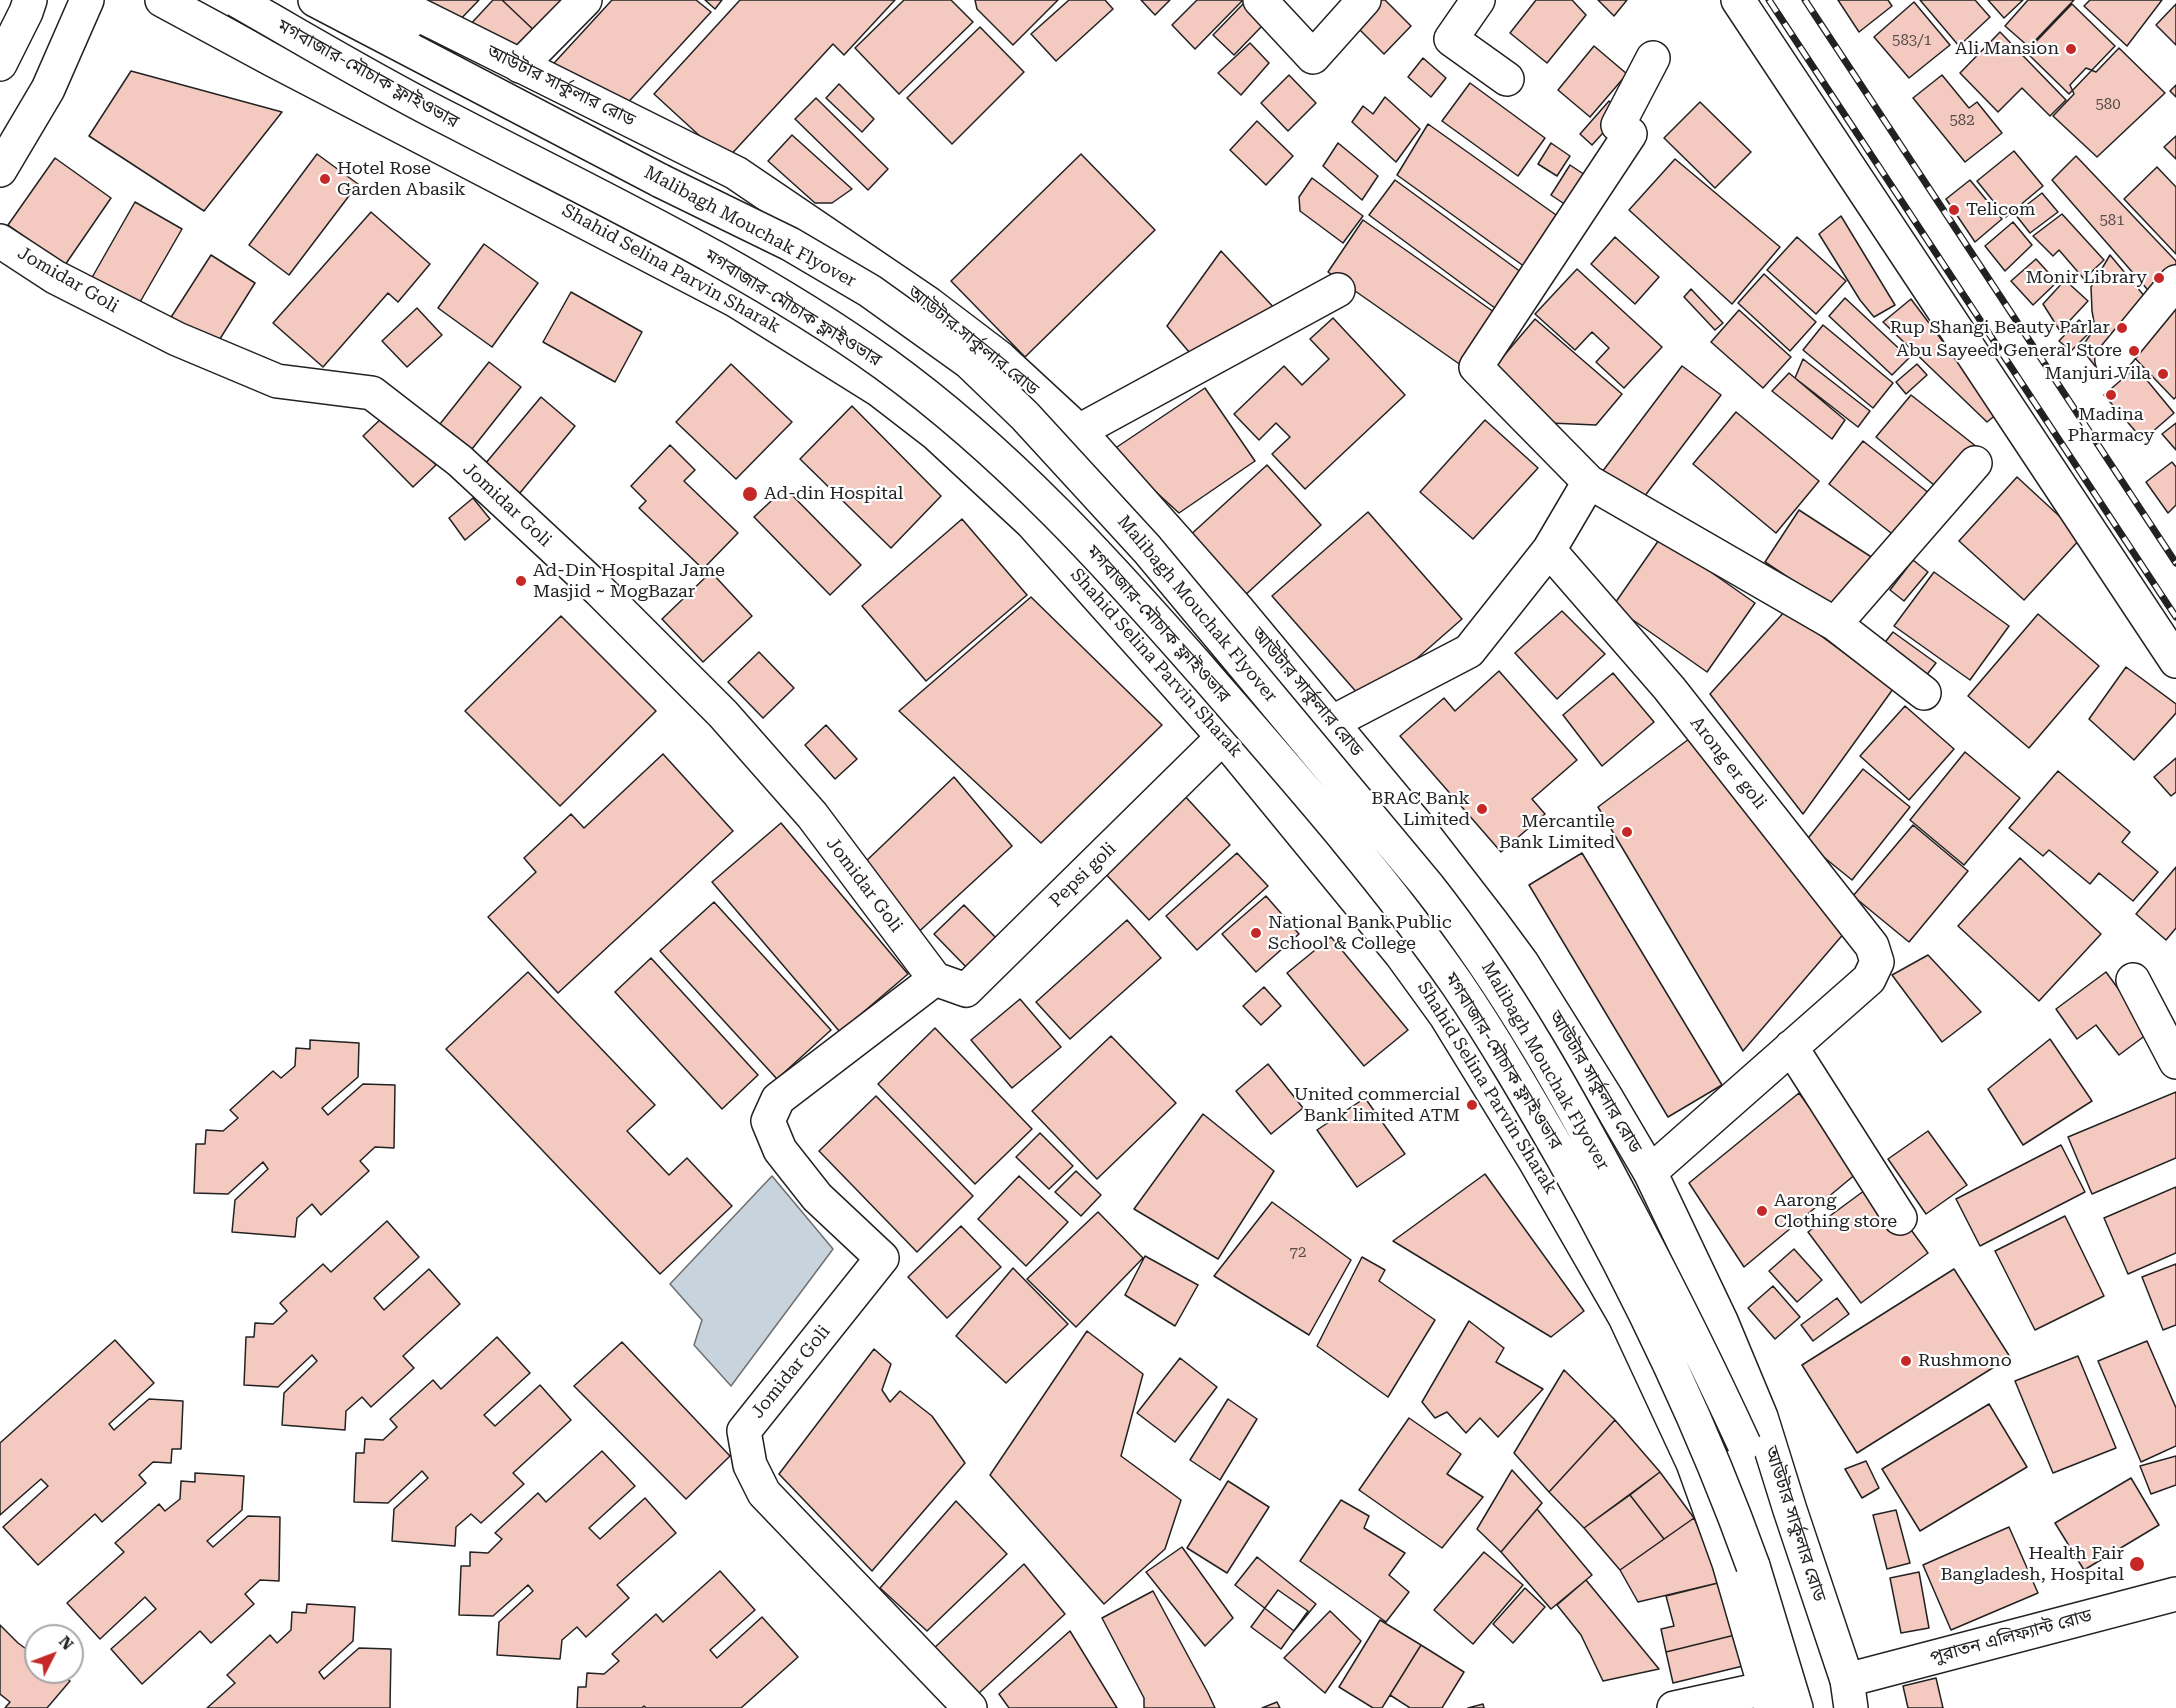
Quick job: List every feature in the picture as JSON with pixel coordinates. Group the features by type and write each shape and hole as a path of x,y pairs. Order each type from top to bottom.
{"main road":[{"path":"0,64 30,0"},
{"path":"0,170 48,88 87,0"},
{"name":"Shahid Selina Parvin Sharak","path":"162,0 735,300 879,390 936,434 1032,523 1223,737 1401,954 1446,1016 1534,1159 1625,1317 1692,1463 1729,1563 1769,1698"},
{"name":"মগবাজার-মৌচাক ফ্লাইওভার","path":"236,0 445,118 622,208 744,275 826,325 885,364 959,421 1052,508 1132,592 1294,777 1420,932 1459,986 1517,1077 1620,1260 1683,1393 1732,1508 1753,1566 1796,1708"},
{"name":"Malibagh Mouchak Flyover","path":"315,0 661,181 790,244 870,291 919,324 969,362 1025,416 1147,549 1466,934 1498,981 1580,1119 1704,1358 1744,1444 1767,1482 1790,1510"},
{"path":"357,0 633,134 693,167 735,193 790,244"},
{"name":"আউটার সার্কুলার রোড","path":"388,0 736,173 928,304 1000,358 1079,431 1238,610 1333,722 1457,875 1522,963 1650,1172 1721,1321 1761,1417 1849,1694"},
{"path":"520,66 585,0"},
{"path":"1260,0 1314,57 1364,0"},
{"path":"1478,0 1451,39 1507,80"},
{"path":"1738,0 2176,661"},
{"path":"1653,58 1618,124 1630,134 1476,367 1590,482 1835,624 1924,693"},
{"name":"Jomidar Goli","path":"0,241 55,277 177,339 277,381 372,393 460,461 600,591 723,714 812,815 935,979 778,1099 768,1121 780,1149 817,1197 882,1258 744,1431 750,1465 765,1493 970,1708"},
{"path":"2112,360 2176,282"},
{"path":"1079,431 1338,290"},
{"path":"1835,624 1975,463"},
{"path":"1258,779 1333,722 1469,651 1549,550 1590,482"},
{"name":"Arong er goli","path":"1549,550 1669,688 1872,946 1877,963 1869,979 1650,1172"},
{"path":"1167,676 1238,610"},
{"name":"Pepsi goli","path":"935,979 966,990 1223,737"},
{"path":"2133,980 2176,1062"},
{"path":"1791,1047 1900,1218"},
{"name":"পুরাতন এলিফ্যান্ট রোড","path":"1849,1694 2176,1594"},
{"path":"1674,1708 1769,1698"}],"shaded area":[{"path":"772,1176 833,1249 731,1386 694,1345 702,1320 670,1284"}],"building":[{"path":"426,0 479,0 453,27"},
{"path":"493,0 502,0 540,36 521,56 467,28"},
{"path":"502,0 575,0 540,36"},
{"path":"612,0 696,0 711,12 622,109 544,74"},
{"path":"705,0 722,0 715,9"},
{"path":"740,0 895,0 844,55 833,44 726,160 654,94"},
{"path":"904,0 951,0 973,22 899,94 855,48"},
{"path":"975,0 1058,0 1013,45 977,9"},
{"path":"1069,0 1105,0 1113,9 1056,61 1031,34"},
{"path":"1141,0 1170,0 1155,15"},
{"path":"1197,0 1243,0 1195,49 1172,25"},
{"path":"1377,0 1385,0 1411,26 1384,54 1354,24"},
{"path":"1536,0 1572,0 1586,15 1547,63 1510,33"},
{"path":"1598,0 1627,0 1614,16"},
{"path":"1838,0 1888,0 1892,6 1859,32"},
{"path":"1920,0 1975,0 1990,17 1959,46"},
{"path":"1988,0 2023,0 2004,18"},
{"path":"2028,0 2074,0 2029,47 2005,26"},
{"path":"2090,0 2162,0 2127,46 2084,6"},
{"path":"1914,2 1950,45 1909,78 1874,37"},
{"path":"1243,4 1263,25 1234,55 1213,35"},
{"name":"Ali Mansion","path":"2072,4 2115,46 2069,94 2026,52"},
{"path":"2176,4 2176,45 2156,25"},
{"path":"980,27 1024,72 952,144 907,98"},
{"path":"2000,32 2066,100 2050,116 2022,88 1998,112 1960,73"},
{"path":"1250,43 1269,63 1241,95 1218,73"},
{"path":"1594,46 1627,74 1590,117 1558,90"},
{"path":"2119,48 2165,93 2097,157 2053,116 2074,94 2070,85 2086,68 2096,72"},
{"path":"1423,58 1446,78 1431,97 1408,77"},
{"path":"131,71 282,112 204,211 89,136"},
{"path":"1289,75 1316,103 1288,131 1261,103"},
{"path":"1942,75 1969,108 1977,102 2002,133 1965,162 1913,98"},
{"path":"1470,83 1545,138 1518,176 1442,121"},
{"path":"839,84 874,119 862,132 826,98"},
{"path":"2176,85 2176,97 2170,91"},
{"path":"1385,97 1420,129 1396,162 1352,122 1363,106 1373,114"},
{"path":"816,98 888,169 868,190 795,119"},
{"path":"1609,101 1622,112 1592,145 1580,134"},
{"path":"1700,102 1751,152 1715,188 1664,138"},
{"path":"1257,121 1293,156 1266,185 1230,150"},
{"path":"1428,124 1566,222 1532,272 1397,175"},
{"path":"792,135 852,189 832,203 815,203 768,161"},
{"path":"2176,136 2176,159 2164,147"},
{"path":"1338,143 1378,176 1362,200 1323,166"},
{"path":"1551,143 1570,156 1557,176 1538,164"},
{"path":"2014,151 2043,186 2006,217 1977,181"},
{"path":"317,154 358,184 289,275 249,245"},
{"path":"1081,154 1155,230 1025,357 951,281"},
{"path":"2076,156 2176,261 2176,271 2154,297 2052,180"},
{"path":"55,158 111,198 65,265 8,225"},
{"path":"1675,159 1780,247 1732,304 1629,210"},
{"path":"1570,165 1594,181 1575,211 1551,195"},
{"path":"2157,167 2176,187 2176,254 2124,199"},
{"path":"1312,178 1363,216 1343,243 1300,211 1299,197"},
{"path":"1395,180 1525,275 1499,311 1369,215"},
{"path":"1970,180 2002,219 1975,242 1946,199"},
{"path":"2042,193 2058,212 2030,233 2015,214"},
{"path":"135,202 182,229 132,316 86,288"},
{"path":"371,212 430,264 398,302 388,293 323,367 273,323"},
{"path":"2062,214 2104,260 2084,279 2059,250 2053,256 2033,236"},
{"path":"1841,216 1895,305 1874,317 1860,300 1819,234"},
{"path":"1363,220 1501,317 1465,368 1328,272"},
{"path":"2013,222 2032,245 2005,271 1985,246"},
{"path":"1615,237 1659,277 1635,304 1591,264"},
{"path":"1797,237 1846,281 1816,314 1767,270"},
{"path":"484,244 538,283 492,347 438,308"},
{"path":"1221,251 1278,312 1195,359 1167,326"},
{"path":"211,255 255,283 213,350 168,322"},
{"path":"2110,255 2151,304 2095,366 2081,348 2095,328 2091,287"},
{"path":"2036,259 2057,282 2033,305 2011,281"},
{"path":"1577,269 1662,347 1624,388 1596,362 1609,348 1592,332 1575,350 1535,314"},
{"path":"1764,274 1816,322 1790,351 1738,303"},
{"path":"2065,280 2088,301 2060,331 2043,304"},
{"path":"1691,289 1723,323 1715,330 1684,297"},
{"path":"571,292 642,332 615,382 543,342"},
{"path":"1845,298 1909,358 1892,375 1829,316"},
{"path":"1911,299 1997,414 1987,422 1883,322"},
{"name":"Manjuri Vila","path":"2176,304 2176,397 2174,399 2128,351"},
{"path":"417,308 442,335 407,367 382,341"},
{"path":"1739,310 1791,357 1763,388 1711,342"},
{"path":"1333,318 1405,395 1305,489 1272,454 1290,437 1276,423 1259,440 1234,414 1284,366 1302,385 1329,359 1310,339"},
{"path":"1535,319 1622,394 1596,425 1550,423 1490,372"},
{"path":"2079,320 2091,331 2071,351 2059,341"},
{"path":"1823,325 1893,383 1873,408 1803,350"},
{"path":"1803,359 1870,411 1858,427 1795,378"},
{"path":"489,362 521,387 472,449 440,424"},
{"path":"731,364 792,422 736,479 676,422"},
{"path":"1917,364 1927,375 1906,394 1896,382"},
{"path":"1682,366 1721,395 1641,501 1602,472"},
{"path":"2136,367 2174,413 2143,440 2104,395"},
{"path":"1789,373 1845,420 1832,439 1772,391"},
{"path":"1205,388 1255,461 1179,513 1111,451"},
{"path":"1911,395 1982,451 1946,495 1876,437"},
{"path":"541,397 575,426 515,499 480,470"},
{"path":"852,406 941,496 891,548 800,459"},
{"path":"1736,412 1819,481 1776,533 1693,464"},
{"path":"386,414 436,465 413,487 363,436"},
{"path":"1485,420 1538,468 1473,539 1420,492"},
{"path":"2176,423 2176,450 2162,434"},
{"path":"1863,441 1944,505 1910,548 1829,484"},
{"path":"670,445 695,470 684,481 738,533 703,569 639,508 646,501 631,486"},
{"path":"2172,462 2176,467 2176,505 2168,513 2146,482"},
{"path":"1267,465 1321,525 1242,598 1187,538"},
{"path":"2017,477 2082,537 2024,600 1959,541"},
{"path":"785,488 861,565 830,595 754,517"},
{"path":"473,498 490,519 465,540 449,518"},
{"path":"1799,510 1876,560 1842,613 1765,562"},
{"path":"1368,512 1462,619 1366,703 1272,596"},
{"path":"962,519 1027,595 926,681 862,606"},
{"path":"1661,537 1755,603 1707,672 1613,606"},
{"path":"1913,560 1928,572 1904,601 1890,590"},
{"path":"711,572 752,616 703,662 662,619"},
{"path":"1934,572 2009,626 1970,680 1894,626"},
{"path":"1031,597 1162,725 1041,843 899,711"},
{"path":"1786,610 1893,689 1803,814 1710,694"},
{"path":"1562,611 1605,654 1557,699 1515,653"},
{"path":"2038,614 2099,666 2029,748 1968,696"},
{"path":"561,616 656,711 560,806 465,711"},
{"path":"1893,632 1936,663 1921,682 1879,650"},
{"path":"759,652 794,688 763,718 728,682"},
{"path":"2126,667 2176,704 2176,713 2134,760 2089,719"},
{"path":"1499,671 1577,760 1532,799 1545,814 1501,852 1400,736 1444,698 1455,711"},
{"path":"1613,673 1654,722 1602,766 1563,715"},
{"path":"1905,706 1954,749 1909,800 1860,756"},
{"path":"826,725 857,759 835,779 805,745"},
{"path":"1697,733 1846,931 1743,1051 1598,807"},
{"path":"1965,752 2020,798 1964,865 1910,820"},
{"path":"663,754 733,831 558,993 488,917 536,872 524,858 571,814 584,828"},
{"path":"2176,758 2176,792 2171,796 2154,777"},
{"path":"1863,769 1910,807 1852,880 1805,842"},
{"path":"2058,771 2130,832 2122,842 2158,872 2133,901 2099,873 2090,884 2049,850 2043,856 2009,828"},
{"path":"954,777 1012,846 912,938 863,864"},
{"path":"1183,794 1230,845 1149,920 1102,870"},
{"path":"781,823 908,974 840,1032 712,882"},
{"path":"1913,825 1968,871 1909,942 1853,896"},
{"path":"1237,853 1268,886 1197,950 1166,916"},
{"path":"1582,853 1722,1085 1668,1117 1529,885"},
{"path":"2020,858 2101,934 2039,1001 1958,926"},
{"path":"2176,867 2176,928 2166,940 2136,914"},
{"path":"1266,896 1299,934 1256,972 1222,934"},
{"path":"714,902 831,1030 777,1079 660,951"},
{"path":"964,905 999,941 969,970 934,934"},
{"path":"1127,920 1161,958 1070,1039 1036,1002"},
{"path":"1331,937 1408,1030 1364,1066 1287,973"},
{"path":"1928,955 1981,1012 1942,1042 1892,975"},
{"path":"651,958 758,1075 722,1109 615,992"},
{"path":"528,972 655,1105 627,1131 669,1175 687,1158 732,1206 660,1274 446,1049"},
{"path":"2106,972 2150,1032 2119,1055 2096,1025 2077,1039 2056,1009"},
{"path":"1264,987 1281,1006 1261,1025 1243,1006"},
{"path":"1020,999 1061,1047 1012,1088 971,1040"},
{"path":"935,1028 1032,1129 975,1184 878,1084"},
{"path":"1111,1036 1176,1103 1097,1179 1032,1111"},
{"path":"2050,1039 2092,1101 2023,1145 1988,1089"},
{"path":"310,1040 359,1043 358,1077 322,1108 328,1115 363,1084 395,1085 394,1148 375,1147 360,1161 369,1171 321,1215 312,1204 297,1218 295,1237 232,1232 235,1200 268,1169 263,1162 228,1194 194,1193 196,1144 205,1144 206,1130 223,1131 238,1118 230,1110 273,1071 281,1078 295,1066 296,1048 310,1049"},
{"path":"1268,1064 1303,1108 1271,1134 1236,1091"},
{"path":"2176,1092 2176,1158 2092,1194 2068,1137"},
{"path":"1799,1093 1857,1173 1744,1267 1689,1183"},
{"path":"876,1096 973,1196 917,1252 819,1151"},
{"path":"1365,1098 1405,1154 1357,1187 1317,1130"},
{"path":"1203,1114 1274,1171 1218,1259 1134,1209"},
{"path":"1928,1131 1967,1185 1926,1214 1888,1159"},
{"path":"1040,1133 1073,1166 1049,1189 1016,1157"},
{"path":"2061,1145 2085,1192 1980,1246 1956,1199"},
{"path":"1076,1171 1101,1195 1081,1216 1055,1192"},
{"path":"1485,1174 1584,1311 1551,1337 1393,1241"},
{"path":"1019,1176 1068,1222 1026,1266 978,1219"},
{"path":"1876,1182 1928,1253 1861,1303 1808,1232"},
{"path":"2176,1187 2176,1253 2128,1274 2104,1218"},
{"path":"1272,1202 1351,1260 1309,1335 1214,1276"},
{"path":"1098,1212 1143,1258 1076,1327 1027,1279"},
{"path":"2065,1216 2104,1296 2035,1330 1995,1251"},
{"path":"387,1221 419,1257 374,1298 384,1310 429,1269 460,1304 403,1356 414,1368 371,1407 362,1397 346,1411 345,1430 282,1425 284,1393 317,1361 312,1355 278,1387 244,1385 246,1337 254,1337 255,1323 273,1324 287,1311 280,1303 323,1264 331,1272"},
{"path":"961,1226 1001,1267 947,1318 908,1277"},
{"path":"1794,1249 1822,1280 1797,1302 1769,1271"},
{"path":"1145,1256 1198,1285 1175,1326 1125,1295"},
{"path":"1362,1257 1385,1270 1379,1281 1435,1320 1388,1397 1317,1346"},
{"path":"2176,1264 2176,1325 2163,1330 2142,1277"},
{"path":"1013,1268 1068,1324 1006,1383 956,1336"},
{"name":"Rushmono","path":"1954,1269 2010,1357 1857,1453 1802,1365"},
{"path":"1773,1286 1800,1317 1775,1339 1748,1308"},
{"path":"1837,1298 1849,1314 1813,1341 1801,1325"},
{"path":"1469,1321 1504,1348 1496,1362 1543,1389 1498,1437 1480,1418 1466,1433 1447,1412 1435,1418 1422,1402"},
{"path":"1087,1331 1143,1374 1121,1456 1181,1500 1165,1549 1104,1604 990,1475"},
{"path":"497,1337 530,1373 484,1415 495,1426 540,1385 571,1420 513,1473 524,1484 481,1523 471,1514 456,1527 455,1546 392,1541 394,1509 428,1478 422,1471 388,1503 354,1502 356,1453 364,1453 365,1439 383,1440 397,1427 390,1419 433,1380 441,1389"},
{"path":"115,1340 154,1383 109,1424 114,1430 149,1399 183,1401 181,1449 172,1449 171,1463 153,1462 139,1475 146,1483 102,1522 95,1514 38,1565 3,1527 48,1486 41,1479 0,1515 0,1443"},
{"path":"2147,1341 2176,1408 2176,1446 2141,1462 2098,1361"},
{"path":"622,1342 730,1456 686,1499 574,1386"},
{"path":"874,1349 891,1364 882,1390 890,1402 900,1391 932,1416 965,1463 872,1571 779,1474"},
{"path":"2078,1356 2116,1448 2053,1473 2015,1381"},
{"path":"1180,1358 1217,1387 1175,1442 1137,1413"},
{"path":"1564,1370 1615,1420 1549,1492 1514,1453"},
{"path":"1228,1399 1257,1419 1220,1480 1190,1460"},
{"path":"1989,1404 2027,1467 1920,1531 1882,1469"},
{"path":"1409,1418 1461,1454 1447,1474 1483,1497 1442,1548 1359,1490"},
{"path":"1615,1420 1660,1472 1584,1528 1549,1492"},
{"path":"602,1451 635,1486 589,1528 600,1539 645,1498 676,1533 617,1585 629,1598 586,1637 577,1627 562,1640 560,1659 497,1655 499,1622 533,1591 528,1585 493,1616 459,1615 461,1566 470,1566 470,1552 488,1553 502,1539 495,1533 538,1493 546,1502"},
{"path":"2176,1456 2176,1485 2151,1494 2140,1466"},
{"path":"1866,1461 1879,1488 1862,1498 1845,1469"},
{"path":"1512,1470 1542,1503 1501,1552 1477,1529"},
{"path":"1660,1472 1694,1518 1664,1539 1630,1495"},
{"path":"195,1473 244,1476 242,1510 207,1541 213,1547 248,1516 280,1517 279,1581 260,1580 245,1594 254,1604 211,1643 200,1631 142,1684 111,1649 156,1609 145,1597 100,1639 67,1603 124,1552 115,1543 159,1504 165,1511 180,1499 181,1481 195,1482"},
{"path":"2131,1478 2159,1525 2084,1570 2055,1523"},
{"path":"1228,1481 1269,1507 1227,1573 1187,1548"},
{"path":"1630,1495 1664,1539 1620,1570 1584,1528"},
{"path":"1341,1500 1369,1516 1364,1528 1405,1553 1389,1575 1409,1592 1386,1622 1300,1561"},
{"path":"956,1501 1007,1554 927,1631 880,1588"},
{"path":"1537,1509 1592,1575 1551,1609 1501,1552"},
{"path":"1896,1510 1910,1563 1887,1569 1873,1515"},
{"path":"1694,1518 1722,1582 1638,1602 1620,1570"},
{"path":"2009,1527 2038,1593 1951,1630 1923,1565"},
{"path":"1182,1547 1233,1618 1205,1646 1146,1572"},
{"path":"1484,1552 1523,1585 1473,1644 1434,1610"},
{"path":"1257,1557 1316,1604 1294,1631 1235,1585"},
{"path":"1024,1564 1065,1614 979,1693 932,1650"},
{"path":"720,1571 755,1610 710,1650 717,1658 762,1617 798,1657 741,1708 646,1708 644,1706 642,1708 577,1708 578,1687 586,1687 587,1673 604,1674 619,1661 612,1654 656,1614 663,1622"},
{"path":"1919,1572 1929,1628 1901,1633 1890,1578"},
{"path":"1586,1580 1659,1669 1603,1681 1581,1635 1557,1605"},
{"path":"1722,1582 1735,1635 1666,1652 1661,1629 1674,1626 1666,1596"},
{"path":"1525,1588 1545,1607 1513,1643 1493,1624"},
{"path":"1278,1590 1308,1611 1281,1649 1251,1627"},
{"path":"1153,1591 1215,1708 1144,1708 1144,1698 1102,1618"},
{"path":"307,1604 355,1607 353,1641 319,1672 324,1679 359,1648 391,1649 390,1708 207,1708 235,1683 227,1675 270,1635 277,1643 291,1630 292,1612 306,1613"},
{"path":"1330,1611 1361,1641 1325,1693 1284,1658"},
{"path":"1380,1620 1421,1645 1382,1708 1373,1708 1339,1687"},
{"path":"0,1625 24,1647 24,1684 67,1684 47,1708 5,1708 10,1702 0,1694"},
{"path":"1070,1631 1117,1708 1009,1708 999,1694"},
{"path":"1735,1635 1743,1666 1673,1683 1666,1652"},
{"path":"1421,1645 1464,1672 1442,1708 1410,1708 1390,1695"},
{"path":"1936,1678 1943,1708 1908,1708 1903,1686"},
{"path":"1277,1702 1280,1708 1262,1708"},
{"path":"1483,1704 1484,1708 1468,1708"}],"railway":[{"path":"1769,0 2176,617"},
{"path":"1805,0 2176,563"}],"place":[{"name":"Ali Mansion","path":"2071,49"},
{"name":"Hotel Rose Garden Abasik","path":"325,179"},
{"name":"Telicom","path":"1954,210"},
{"name":"Monir Library","path":"2159,278"},
{"name":"Rup Shangi Beauty Parlar","path":"2122,328"},
{"name":"Abu Sayeed General Store","path":"2134,351"},
{"name":"Manjuri Vila","path":"2163,374"},
{"name":"Madina Pharmacy","path":"2111,395"},
{"name":"Ad-din Hospital","path":"750,494"},
{"name":"Ad-Din Hospital Jame Masjid ~ MogBazar","path":"521,581"},
{"name":"BRAC Bank Limited","path":"1482,809"},
{"name":"Mercantile Bank Limited","path":"1627,832"},
{"name":"National Bank Public School & College","path":"1256,933"},
{"name":"United commercial Bank limited ATM","path":"1472,1105"},
{"name":"Aarong Clothing store","path":"1762,1211"},
{"name":"Rushmono","path":"1906,1361"},
{"name":"Health Fair Bangladesh, Hospital","path":"2137,1564"}]}
